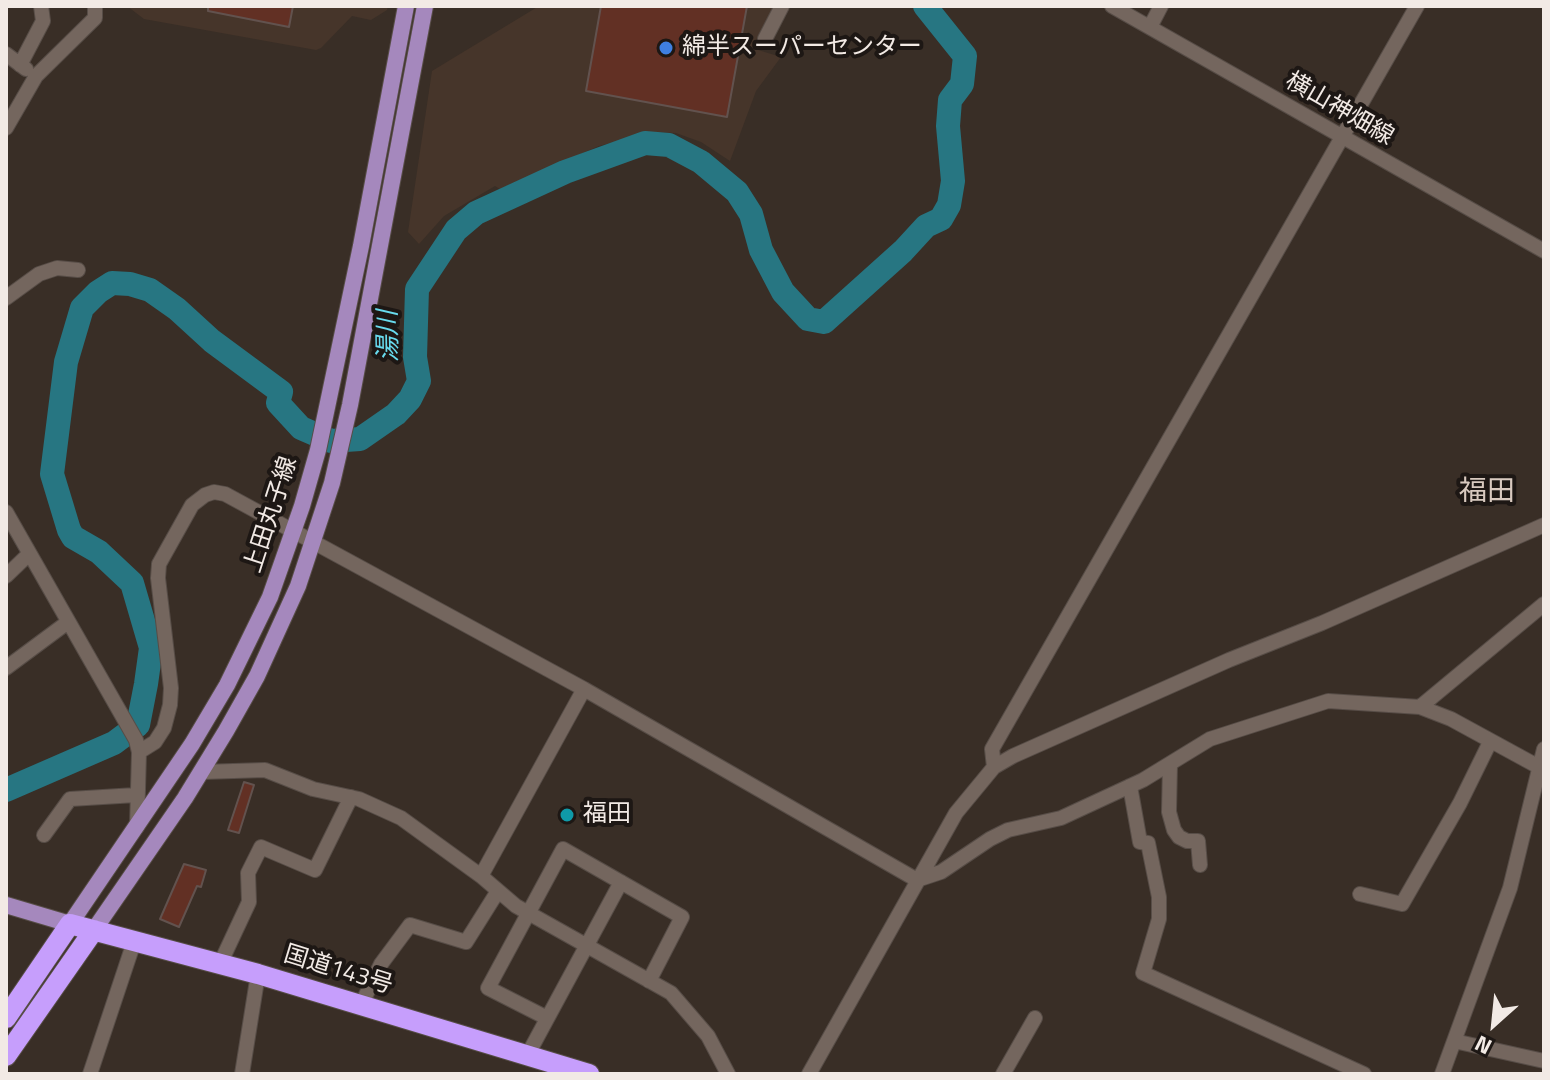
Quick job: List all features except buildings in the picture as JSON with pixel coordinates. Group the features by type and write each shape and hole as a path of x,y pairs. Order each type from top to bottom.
{"highway":[{"name":"国道143号","path":"70,924 258,974 589,1074"},
{"path":"6,1018 70,924"},
{"path":"6,1056 94,930"}],"main road":[{"name":"上田丸子線","path":"70,924 192,744 232,675 270,597 318,450 406,6"},
{"name":"上田丸子線","path":"94,930 202,772 270,650 314,542 350,405 425,6"},
{"path":"6,905 70,924"}],"street":[{"path":"20,65 43,21 41,6"},
{"path":"6,128 36,76 95,18 95,6"},
{"path":"765,39 782,6"},
{"name":"横山神畑線","path":"1112,6 1544,251"},
{"path":"1150,27 1161,6"},
{"path":"994,767 992,749 1417,6"},
{"path":"6,54 36,76"},
{"path":"6,298 39,274 57,268 78,270"},
{"path":"137,746 155,742 164,728 170,705 159,564 192,505 205,495 225,494 584,689 917,880 941,872 1008,830 1061,818 1130,786 1210,739 1328,701 1420,707 1451,719 1539,767"},
{"path":"7,517 137,746 137,827"},
{"path":"809,1074 956,813 994,767 1215,667 1544,525"},
{"path":"6,576 29,554"},
{"path":"1420,707 1544,604"},
{"path":"6,668 68,622"},
{"path":"481,876 584,689"},
{"path":"1360,894 1402,904 1460,803 1490,742"},
{"path":"1442,1074 1510,888 1540,786 1539,767 1544,749"},
{"path":"1170,764 1169,812 1174,830 1187,841 1198,841 1200,865"},
{"path":"202,772 265,770 313,789 351,797 401,818 527,913 671,993 708,1036 728,1074"},
{"path":"1130,786 1140,842 1148,843 1159,897 1159,919 1143,973 1364,1074"},
{"path":"44,835 70,799 136,795"},
{"path":"220,964 249,902 248,873 261,847 315,870 351,797"},
{"path":"547,1018 488,988 563,849 682,917 649,981"},
{"path":"527,1056 621,882"},
{"path":"361,1005 381,964 410,925 466,942 498,891"},
{"path":"90,1074 134,942"},
{"path":"242,1074 258,974"},
{"path":"1003,1074 1035,1018"},
{"path":"1454,1041 1544,1061"}],"shaded area":[{"path":"127,6 388,6 387,10 371,20 352,16 316,50 144,19"},
{"path":"539,6 778,6 755,49 781,57 756,91 730,161 701,142 676,133 654,132 599,146 500,189 495,186 444,216 419,244 408,232 432,71"}],"waterway":[{"name":"湯川","path":"6,790 114,743 138,725 146,684 151,648 132,583 99,552 73,537 52,474 66,362 82,308 98,292 112,283 150,290 281,392 278,403 301,428 331,441 360,439 396,414 410,399 419,381 415,357 417,289 456,230 476,213 565,172 645,143 669,145 701,162 737,192 751,214 761,250 783,292 808,319 824,322 903,251 926,226 941,219 949,205 953,181 948,126 950,100 962,84 965,56 925,6"}],"place":[{"name":"綿半スーパーセンター","path":"666,48"},
{"name":"福田","path":"567,815"}],"district":[{"name":"福田","path":"1487,493"}]}
